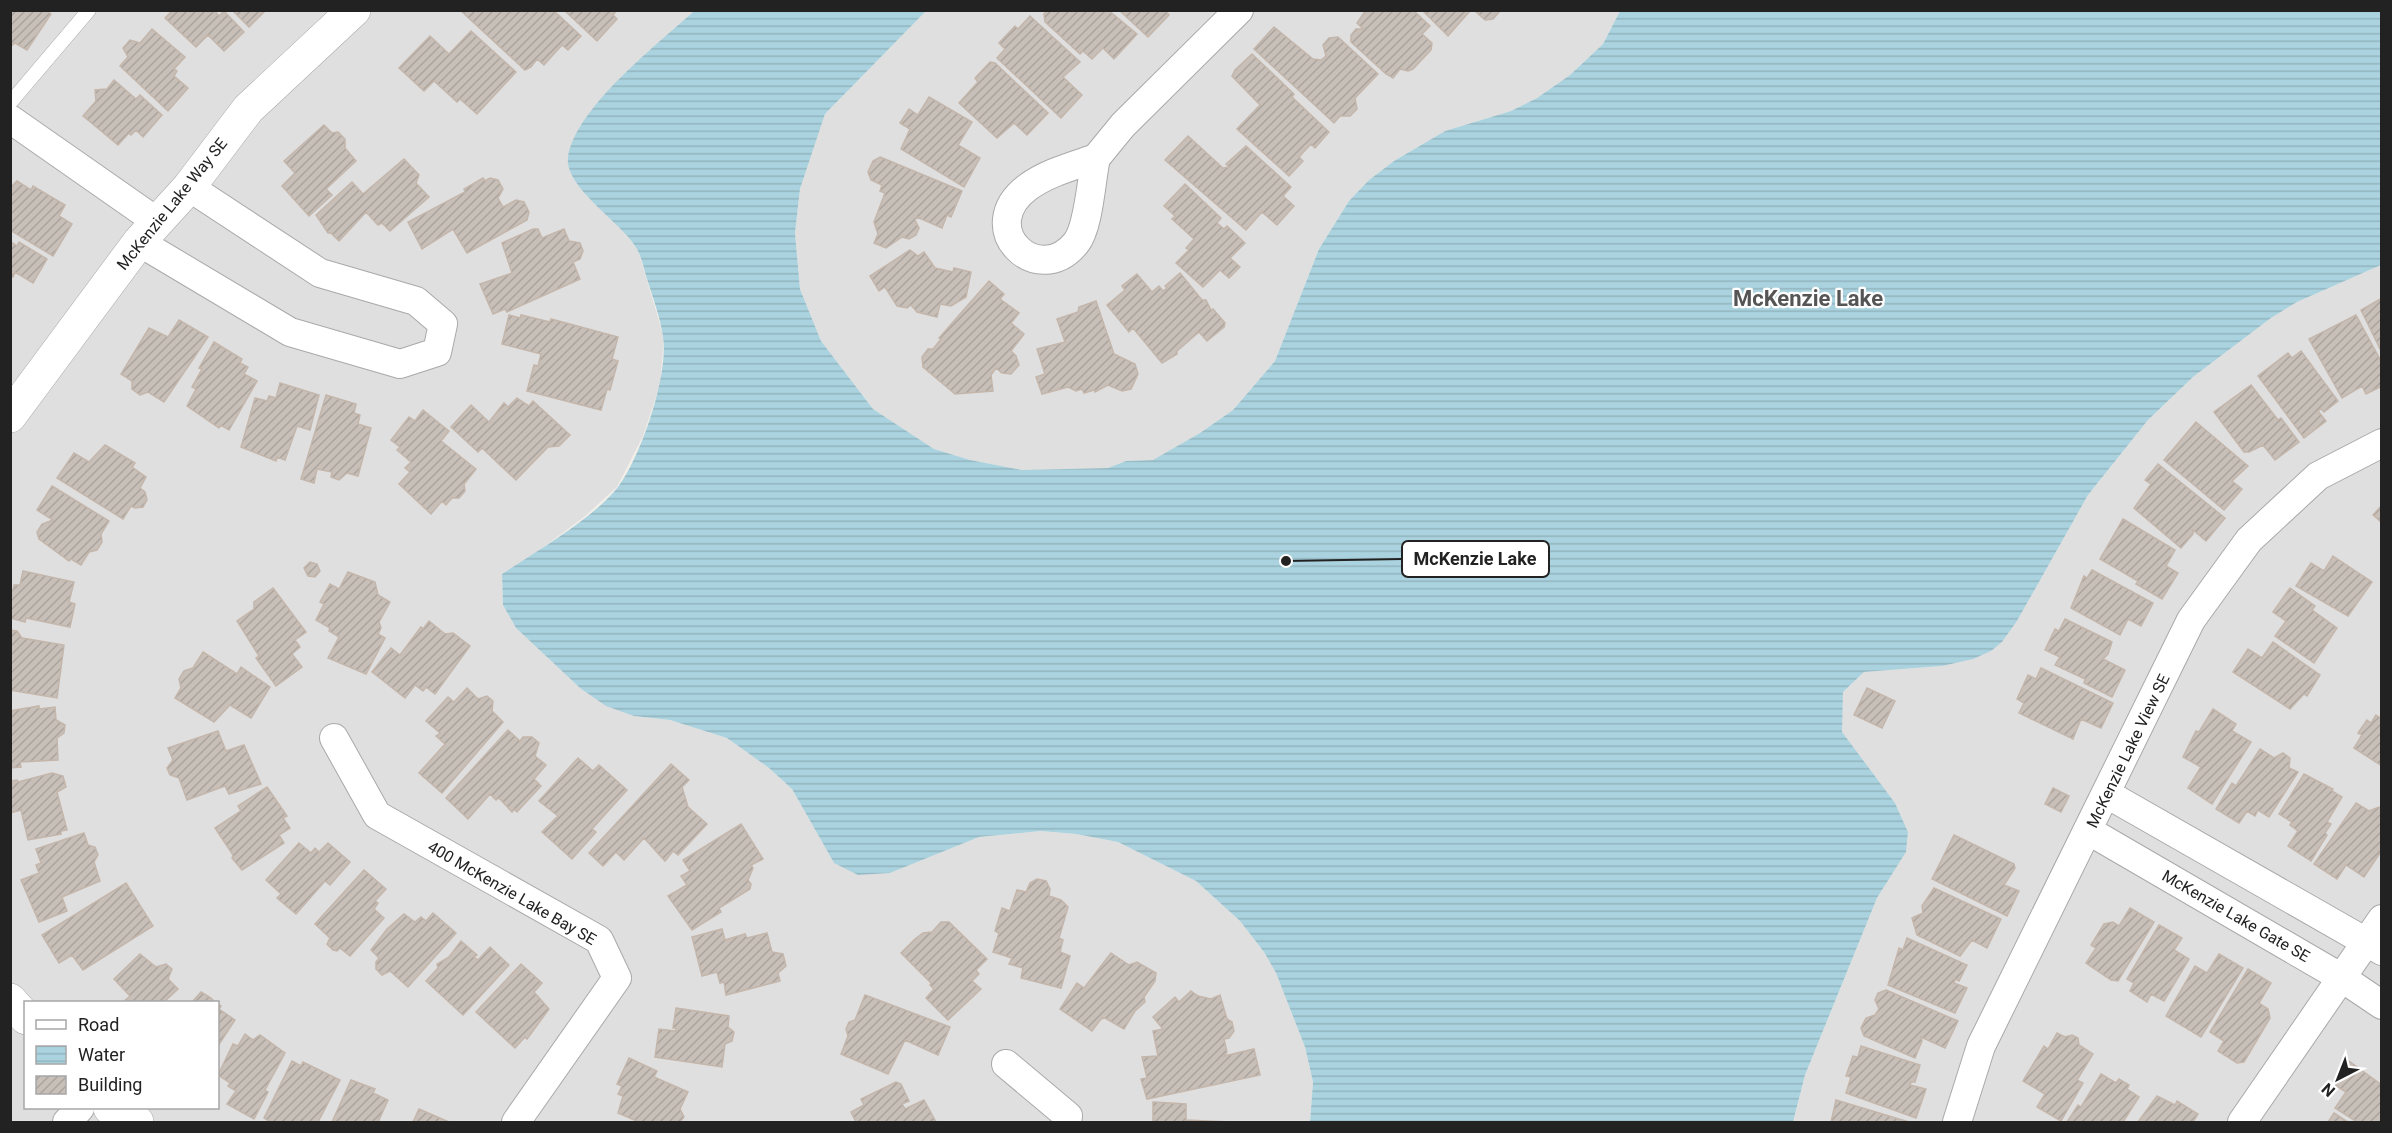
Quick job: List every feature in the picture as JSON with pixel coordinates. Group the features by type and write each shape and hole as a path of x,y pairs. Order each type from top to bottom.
{"street":[{"path":"1096,158 1123,126 1239,10"},
{"name":"McKenzie Lake Way SE","path":"10,416 147,231 189,187 248,109 352,11"},
{"path":"10,119 147,231 290,332 400,364 437,352 443,324 416,301 320,273 189,187"},
{"name":"McKenzie Lake View SE","path":"1957,1122 1981,1046 2049,905 2089,831 2191,620 2249,540 2318,476 2382,443"},
{"name":"400 McKenzie Lake Bay SE","path":"334,738 377,815 599,940 617,978 516,1122"},
{"path":"2107,794 2377,937 2342,978 2242,1122"},
{"name":"McKenzie Lake Gate SE","path":"2089,831 2342,978 2382,1005"},
{"path":"10,999 24,1016"},
{"path":"1006,1064 1068,1116 1067,1122"},
{"path":"67,1122 78,1109"},
{"path":"114,1109 137,1122"}],"lane":[{"path":"10,103 89,10"}],"shaded area":[{"path":"10,11 694,11 625,73 580,126 568,158 575,179 621,228 638,250 664,338 660,385 643,436 617,487 584,517 502,574 503,605 516,628 580,688 634,716 670,720 727,738 769,768 792,789 834,863 890,873 979,837 1041,831 1076,834 1118,842 1196,881 1240,921 1264,952 1276,973 1305,1047 1313,1082 1310,1122 11,1122"},
{"path":"926,11 1620,11 1603,44 1570,75 1537,98 1511,111 1445,131 1394,161 1369,180 1349,201 1319,249 1275,361 1233,410 1154,460 1126,461 1108,468 1022,470 969,460 934,449 873,409 821,341 800,289 795,233 800,189 825,114"},
{"path":"2381,265 2381,1122 1793,1122 1805,1075 1877,898 1906,852 1908,832 1895,803 1841,732 1843,692 1864,672 1942,666 2002,642 2017,621 2088,495 2148,420 2193,377 2271,318 2297,302"}],"water":[{"name":"McKenzie Lake","path":"694,11 926,11 825,114 800,189 795,233 800,289 821,341 873,409 934,449 970,460 1022,470 1108,468 1126,461 1153,460 1200,433 1233,410 1275,361 1319,249 1349,201 1369,180 1394,161 1445,131 1511,111 1537,98 1570,75 1603,44 1620,11 2381,11 2381,265 2297,302 2271,318 2193,377 2148,420 2088,495 2017,621 2002,642 1991,651 1973,659 1942,666 1864,672 1843,692 1842,732 1895,803 1908,832 1906,852 1877,898 1805,1075 1793,1122 1310,1122 1313,1082 1305,1047 1276,973 1264,952 1240,921 1196,881 1118,842 1076,834 1041,831 979,837 890,873 858,875 834,863 792,789 769,768 727,738 670,720 634,716 606,706 580,688 516,628 503,605 502,574 563,534 608,498 618,487 636,456 651,415 662,372 664,352 658,315 642,260 630,239 575,181 569,169 568,157 574,138 602,98 640,59"}],"building":[{"path":"10,10 45,10 51,14 27,50 15,43 10,47"},
{"path":"173,10 214,10 219,16 224,11 244,32 224,51 208,35 196,47 165,18"},
{"path":"232,10 266,10 249,27"},
{"path":"460,10 509,10 511,13 513,10 553,10 581,36 568,50 562,45 544,65 537,59 531,67 525,70"},
{"path":"564,10 617,10 613,15 617,19 597,41"},
{"path":"1047,10 1108,10 1137,34 1114,59 1103,48 1092,59 1083,51 1080,54 1045,22 1044,14"},
{"path":"1119,10 1165,10 1169,15 1148,37"},
{"path":"1366,10 1413,10 1430,26 1422,34 1432,43 1431,50 1413,69 1408,71 1400,69 1393,78 1386,74 1351,42 1351,35 1356,29 1363,29 1357,23"},
{"path":"1422,10 1501,10 1493,19 1485,20 1475,11 1470,11 1448,36"},
{"path":"1030,16 1080,62 1063,77 1082,95 1061,118 997,58 1005,49 999,43 1015,26 1018,29"},
{"path":"1274,27 1313,59 1321,60 1326,56 1323,45 1329,38 1338,37 1378,74 1355,98 1357,109 1350,116 1340,116 1334,123 1254,49"},
{"path":"152,29 185,57 174,69 177,71 174,76 188,88 168,111 120,66 128,57 123,48 130,40 140,43"},
{"path":"471,31 516,72 477,114 460,99 457,102 434,81 424,91 399,68 430,36 449,54"},
{"path":"1252,54 1329,132 1315,148 1311,144 1299,157 1303,161 1289,176 1237,129 1260,105 1232,76 1235,70"},
{"path":"990,62 995,63 1048,113 1027,135 1014,123 997,138 959,103 978,82 975,78"},
{"path":"114,80 136,99 140,95 162,115 143,137 136,130 131,135 129,133 118,145 83,116 96,101 95,90 107,89"},
{"path":"929,97 972,122 958,145 980,158 964,187 901,149 910,129 900,123 909,109 918,115"},
{"path":"324,125 332,133 338,132 345,139 345,148 356,161 326,189 332,195 309,216 282,186 295,173 284,161"},
{"path":"1188,136 1223,168 1229,167 1226,164 1246,146 1291,187 1283,196 1294,206 1277,225 1262,212 1246,230 1165,160"},
{"path":"880,157 962,191 951,217 947,215 942,228 917,217 915,220 919,228 916,235 909,239 902,237 886,248 874,243 878,234 874,222 885,193 880,191 882,185 871,180 868,172 873,161"},
{"path":"404,159 419,175 416,183 429,197 390,231 382,223 378,225 366,212 339,241 328,233 316,215 352,182 363,194"},
{"path":"483,178 485,181 490,178 498,180 503,189 498,198 503,207 516,200 524,202 529,212 527,220 467,253 453,229 422,249 408,222 465,192 464,189"},
{"path":"17,181 31,190 33,186 65,205 59,216 72,224 53,256 10,230 10,188"},
{"path":"1185,184 1221,218 1217,223 1224,229 1227,226 1245,243 1230,258 1240,267 1229,278 1220,270 1203,287 1176,263 1189,250 1186,248 1194,239 1172,219 1175,216 1164,206"},
{"path":"533,229 538,229 542,238 564,229 569,241 580,243 583,251 580,259 573,262 580,279 507,312 505,309 493,314 480,284 512,273 502,243"},
{"path":"10,241 17,246 19,242 47,259 33,283 15,272 13,277 10,276"},
{"path":"910,250 918,256 924,252 935,268 953,272 954,268 971,272 966,297 951,306 940,304 937,317 917,312 911,305 907,308 897,306 885,287 879,291 870,276"},
{"path":"1180,273 1225,323 1224,327 1207,341 1199,332 1177,351 1177,354 1162,363 1133,328 1129,332 1107,305 1125,290 1122,286 1137,274 1152,292 1159,286 1163,291 1167,288 1165,286"},
{"path":"989,281 1004,294 1000,299 1019,313 1011,323 1024,334 1011,351 1016,356 1019,365 1011,374 1002,373 996,368 991,375 993,391 955,394 923,367 922,357 928,349 933,349 941,339 939,338"},
{"path":"2382,298 2382,353 2361,310"},
{"path":"1096,301 1114,354 1135,364 1138,374 1131,389 1122,391 1108,385 1095,392 1094,390 1084,393 1082,389 1076,391 1068,387 1042,394 1036,377 1045,374 1037,349 1065,342 1057,319 1078,312 1079,307"},
{"path":"509,315 520,318 521,315 550,322 551,319 618,337 612,359 618,361 610,390 607,389 601,410 527,391 534,365 538,366 541,354 502,344"},
{"path":"2356,315 2382,363 2382,386 2366,394 2362,386 2342,398 2309,339"},
{"path":"179,320 208,337 164,402 148,392 140,395 132,389 132,381 121,374 149,328 168,337"},
{"path":"214,342 242,359 240,363 248,367 244,374 257,381 229,430 221,425 219,428 187,406 196,389 192,387 202,369 199,368"},
{"path":"2301,351 2338,401 2324,412 2321,409 2318,411 2326,421 2304,438 2258,376 2288,353 2292,358"},
{"path":"280,383 319,395 310,430 297,426 285,460 277,457 276,461 241,447 255,398 267,401 269,396 276,398"},
{"path":"2251,385 2278,420 2281,418 2299,442 2275,460 2263,445 2244,452 2214,412"},
{"path":"326,395 356,404 354,413 360,415 358,424 371,428 358,476 347,473 339,480 331,477 332,472 317,469 314,483 301,479"},
{"path":"517,398 529,406 533,401 570,435 559,446 548,447 516,480 482,448 478,452 451,427 471,405 489,422 504,403 508,407"},
{"path":"423,410 449,431 441,441 476,469 464,484 465,491 459,498 452,498 446,505 442,501 431,514 399,484 410,472 405,468 411,462 397,450 400,447 391,440 409,417 415,421"},
{"path":"2196,422 2248,466 2232,481 2242,489 2224,510 2164,460"},
{"path":"105,445 135,463 132,467 146,477 140,488 145,492 147,500 143,507 131,506 123,519 57,478 74,453 89,462"},
{"path":"2158,464 2225,518 2206,541 2193,530 2193,534 2181,548 2134,508 2151,484 2145,480"},
{"path":"52,486 109,521 101,534 102,542 97,550 89,552 81,565 71,559 69,561 39,539 37,532 42,524 53,520 37,510"},
{"path":"2382,505 2382,525 2373,515"},
{"path":"2123,519 2175,550 2166,566 2178,573 2162,599 2136,584 2138,581 2100,559"},
{"path":"2333,556 2372,582 2348,616 2296,586 2311,563 2324,571"},
{"path":"310,562 317,564 320,571 315,577 308,576 304,568"},
{"path":"2092,570 2153,603 2141,626 2128,619 2120,635 2071,608 2084,576 2087,578"},
{"path":"23,571 74,582 69,602 75,604 70,627 26,618 25,622 10,618 10,590 13,590 14,585 20,585"},
{"path":"348,572 375,582 378,595 390,602 379,622 381,628 378,634 385,638 366,674 328,658 339,637 329,631 330,628 316,620 324,604 320,602 330,584 339,589"},
{"path":"273,588 306,632 295,640 300,647 292,654 302,667 276,686 256,658 259,656 237,621 254,609 254,602"},
{"path":"2290,588 2315,606 2312,610 2337,628 2314,663 2275,636 2286,621 2273,612"},
{"path":"2065,619 2112,642 2108,654 2103,659 2125,670 2112,697 2084,683 2085,679 2055,665 2060,657 2045,650 2055,629 2059,631"},
{"path":"429,621 445,634 453,633 470,646 435,694 426,687 423,691 415,685 405,698 372,672 391,648 400,655 421,627 423,629"},
{"path":"10,630 17,631 22,638 64,645 57,698 10,690"},
{"path":"2273,642 2320,675 2307,696 2304,694 2290,709 2233,672 2248,649 2262,658"},
{"path":"203,652 237,674 241,667 270,687 251,718 230,705 214,722 175,698 181,688 179,679 184,671 193,668"},
{"path":"2041,668 2113,703 2101,728 2081,719 2073,739 2019,713 2024,703 2017,699 2028,675 2036,679"},
{"path":"467,688 478,699 487,696 493,701 492,711 503,722 442,793 419,773 445,744 436,736 440,733 426,721 448,697 454,702"},
{"path":"1867,688 1895,701 1882,728 1854,715"},
{"path":"39,706 39,709 55,707 56,720 65,725 64,733 57,738 58,760 20,762 21,767 10,768 10,711"},
{"path":"2213,709 2236,724 2232,731 2251,742 2212,804 2188,788 2201,767 2183,757 2196,731 2199,732"},
{"path":"2376,715 2382,719 2382,766 2354,748 2362,735 2358,733 2367,720 2371,723"},
{"path":"508,730 520,741 523,737 532,737 539,743 535,756 546,765 534,779 541,786 517,812 514,809 512,812 499,798 496,800 490,794 468,819 446,798"},
{"path":"218,731 226,751 244,745 261,784 229,794 225,786 187,800 179,778 170,775 167,768 173,760 168,748"},
{"path":"2260,749 2274,758 2283,753 2290,758 2289,768 2298,772 2269,817 2258,810 2255,816 2247,811 2239,823 2216,809 2232,783 2236,786"},
{"path":"578,758 593,771 599,765 627,790 592,829 596,832 572,859 542,832 558,816 539,801"},
{"path":"671,764 689,780 682,787 688,807 707,824 678,855 673,851 665,861 644,838 624,860 616,852 603,866 589,853"},
{"path":"52,773 63,776 66,787 57,792 67,830 61,831 61,834 28,840 21,810 10,813 10,781 17,780 18,782"},
{"path":"2304,774 2333,789 2332,791 2342,797 2327,822 2331,824 2325,833 2327,835 2311,861 2288,846 2298,831 2290,825 2292,822 2279,814"},
{"path":"267,787 287,816 283,818 290,828 279,835 284,843 242,870 232,858 233,855 215,828 241,811 238,806"},
{"path":"2053,788 2069,796 2061,812 2045,804"},
{"path":"2356,803 2369,811 2379,807 2382,809 2382,850 2364,877 2346,865 2337,879 2314,864"},
{"path":"741,824 763,859 751,865 753,868 748,880 751,884 750,889 719,908 721,912 692,930 668,896 687,885 681,876 690,871 683,860"},
{"path":"84,833 88,845 95,847 98,855 94,862 100,881 62,897 67,911 39,922 21,880 39,873 36,865 41,863 36,849"},
{"path":"1954,835 2014,864 2015,868 2004,885 2019,891 2007,916 1932,879"},
{"path":"299,843 311,853 315,848 319,852 328,843 350,862 330,885 325,881 296,914 277,898 281,894 266,880"},
{"path":"364,870 386,889 375,901 378,903 374,909 384,918 350,956 340,948 337,951 333,950 327,944 330,938 315,924"},
{"path":"1037,879 1046,881 1050,889 1049,896 1061,900 1068,907 1059,938 1063,940 1060,952 1070,956 1061,988 1021,978 1023,968 1009,964 1012,958 993,952 999,933 995,931 1002,908 1010,911 1017,890 1026,892 1030,883"},
{"path":"126,883 153,926 83,970 72,955 59,963 42,935"},
{"path":"1934,888 2001,919 1987,948 1972,940 1960,956 1917,935 1912,918 1923,913 1922,906"},
{"path":"2130,908 2154,922 2118,981 2111,980 2086,963 2096,948 2091,945 2104,924 2113,922 2119,926"},
{"path":"433,913 456,933 408,987 390,971 382,975 376,969 376,962 379,958 371,950 387,929 404,914 415,922 421,917 426,921"},
{"path":"941,922 949,922 987,959 976,970 979,974 972,981 981,989 948,1020 926,998 934,989 931,983 901,953 915,939 923,933 932,932"},
{"path":"2159,925 2182,938 2174,950 2189,959 2164,1001 2151,994 2147,1002 2130,991 2134,983 2127,979"},
{"path":"722,929 725,940 745,934 747,938 767,933 772,952 783,954 786,966 778,973 780,981 726,995 724,982 720,983 717,972 702,976 692,937"},
{"path":"1907,938 1967,965 1959,981 1955,979 1954,983 1967,988 1955,1013 1888,985 1899,948 1903,950"},
{"path":"461,941 477,955 474,957 478,960 490,947 509,965 463,1015 426,981 438,968 437,964 449,957"},
{"path":"1111,953 1129,965 1137,962 1156,973 1155,981 1144,997 1145,1002 1135,1011 1124,1029 1105,1018 1101,1019 1092,1031 1060,1009 1077,983 1084,988"},
{"path":"140,954 156,967 166,964 172,969 168,979 178,989 165,1001 124,1001 130,996 114,979"},
{"path":"2219,954 2243,968 2201,1037 2166,1016 2195,966 2207,973"},
{"path":"521,964 542,983 534,992 549,1009 527,1039 525,1037 515,1048 476,1012"},
{"path":"2248,969 2271,983 2259,1003 2268,1009 2270,1018 2244,1062 2237,1063 2218,1051 2224,1041 2210,1032"},
{"path":"1886,990 1958,1021 1945,1048 1921,1037 1922,1041 1915,1058 1864,1036 1861,1028 1866,1018 1875,1015 1879,1009 1875,1000 1878,993"},
{"path":"1191,991 1198,996 1211,999 1220,995 1227,1019 1232,1022 1234,1031 1229,1038 1224,1039 1227,1052 1224,1056 1254,1049 1260,1075 1147,1099 1141,1079 1147,1078 1142,1057 1158,1056 1153,1031 1163,1029 1153,1017 1175,997 1179,1002"},
{"path":"201,992 214,1001 193,1001"},
{"path":"865,995 950,1027 938,1055 905,1040 888,1074 841,1054 848,1036 846,1029 849,1022 855,1020"},
{"path":"676,1008 729,1016 728,1027 734,1032 732,1041 725,1044 722,1067 655,1057 659,1029 676,1031 676,1028 673,1028"},
{"path":"219,1009 235,1020 219,1044"},
{"path":"2057,1033 2065,1037 2072,1035 2078,1038 2079,1045 2093,1054 2077,1080 2083,1083 2061,1121 2037,1107 2045,1094 2023,1081 2044,1046 2048,1049"},
{"path":"245,1034 253,1040 260,1035 285,1053 265,1090 268,1092 254,1119 227,1104 236,1091 228,1086 230,1083 219,1076 233,1044 238,1046"},
{"path":"1861,1046 1920,1065 1915,1082 1911,1082 1910,1085 1926,1089 1916,1118 1846,1093 1851,1077 1846,1076 1853,1056 1858,1057"},
{"path":"629,1058 657,1071 654,1077 688,1092 680,1109 684,1117 680,1122 639,1122 618,1113 623,1096 618,1094 622,1086 617,1084"},
{"path":"292,1061 301,1066 303,1062 340,1080 318,1122 271,1122 264,1118"},
{"path":"2349,1061 2382,1085 2381,1122 2357,1122 2335,1108 2346,1092 2333,1084"},
{"path":"2101,1074 2116,1083 2119,1079 2129,1085 2127,1089 2139,1097 2123,1122 2067,1122 2078,1105 2081,1107"},
{"path":"351,1080 375,1089 373,1093 388,1100 378,1122 332,1122"},
{"path":"896,1082 901,1084 909,1101 902,1104 905,1109 924,1100 936,1122 856,1122 851,1112 864,1105 861,1099"},
{"path":"2157,1096 2175,1105 2177,1101 2198,1114 2193,1122 2138,1122"},
{"path":"1836,1100 1909,1122 1831,1122"},
{"path":"1153,1102 1186,1104 1186,1120 1231,1122 1153,1122"},
{"path":"419,1109 449,1122 413,1122"},
{"path":"2334,1113 2348,1122 2328,1122"}],"place":[{"name":"McKenzie Lake","path":"1286,561"}],"district":[{"name":"McKenzie Lake","path":"1808,298"}]}
